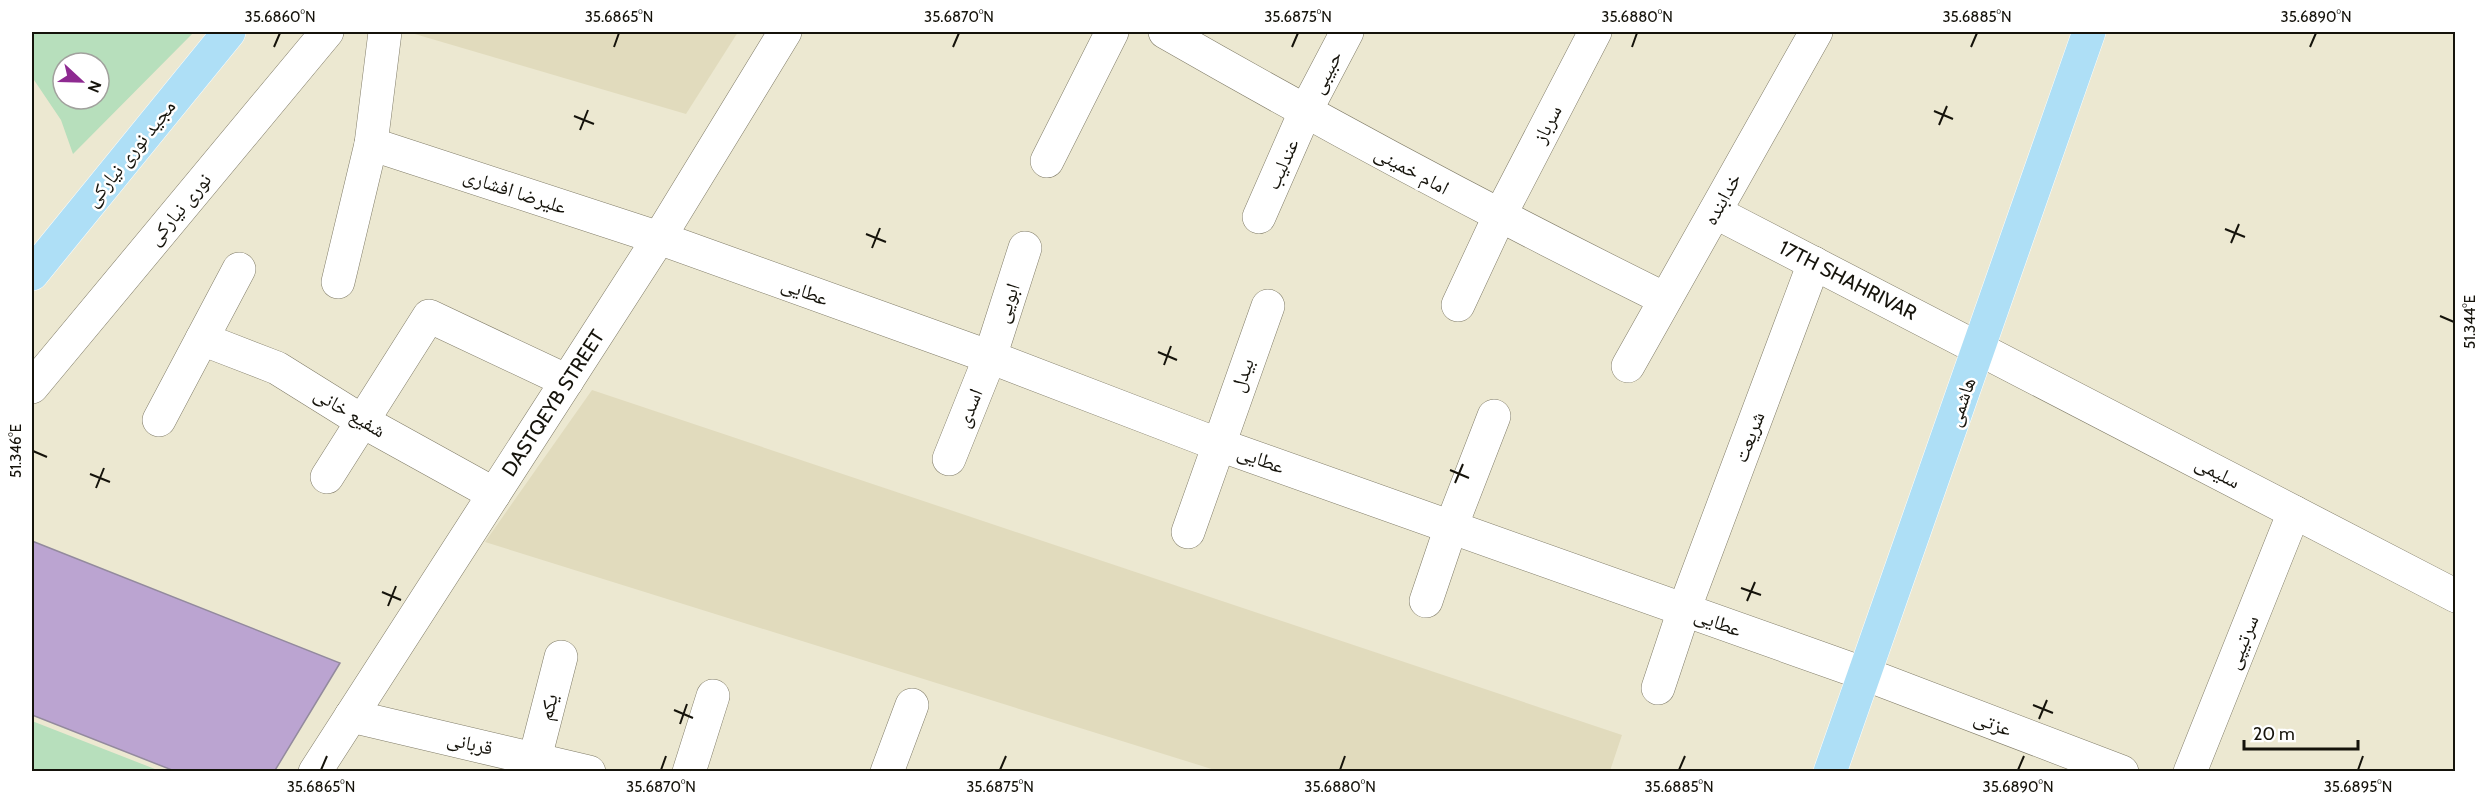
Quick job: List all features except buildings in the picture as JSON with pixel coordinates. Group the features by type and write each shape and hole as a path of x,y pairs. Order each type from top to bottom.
{"main road":[{"name":"مجید نوری نیارکی","path":"32,274 229,32"},
{"name":"هاشمی","path":"1830,771 2089,32"}],"street":[{"name":"نوری نیارکی","path":"32,387 327,32"},
{"path":"338,282 371,144 385,32"},
{"name":"DASTQEYB STREET","path":"315,771 658,238 785,32"},
{"path":"1047,161 1112,32"},
{"name":"امام خمینی","path":"1165,32 1305,112 1499,217 1665,299"},
{"name":"حبیبی","path":"1305,112 1347,32"},
{"name":"سرباز","path":"1458,305 1499,217 1595,32"},
{"name":"خدابنده","path":"1628,366 1816,32"},
{"name":"عندلیب","path":"1259,217 1305,112"},
{"name":"علیرضا افشاری","path":"371,144 658,238"},
{"name":"17TH SHAHRIVAR","path":"1715,212 1980,348"},
{"name":"عطایی","path":"658,238 990,357 1217,444 1865,675"},
{"name":"ابویی","path":"990,357 1025,248"},
{"name":"شریعت","path":"1658,688 1684,610 1814,263"},
{"path":"159,420 239,269"},
{"name":"بیدل","path":"1188,532 1217,444 1268,306"},
{"path":"327,477 429,316 567,381"},
{"name":"شفیع خانی","path":"202,339 278,368 362,421 494,494"},
{"name":"سلیمی","path":"1980,348 2456,596"},
{"name":"اسدی","path":"948,459 990,357"},
{"path":"1426,601 1450,527 1494,416"},
{"name":"سرتیپی","path":"2190,771 2294,512"},
{"name":"یکم","path":"536,758 561,657"},
{"name":"عزتی","path":"1865,675 2122,771"},
{"path":"689,771 712,696"},
{"path":"886,771 912,705"},
{"name":"قربانی","path":"351,716 589,771"}],"shaded area":[{"path":"408,32 738,32 686,114"},
{"path":"592,390 1622,735 1610,771 1218,771 485,542"}],"green space":[{"path":"32,32 194,32 73,154 61,120 55,111 111,111 111,51 51,51 51,105 32,77"},
{"path":"32,721 160,771 32,771"}]}
